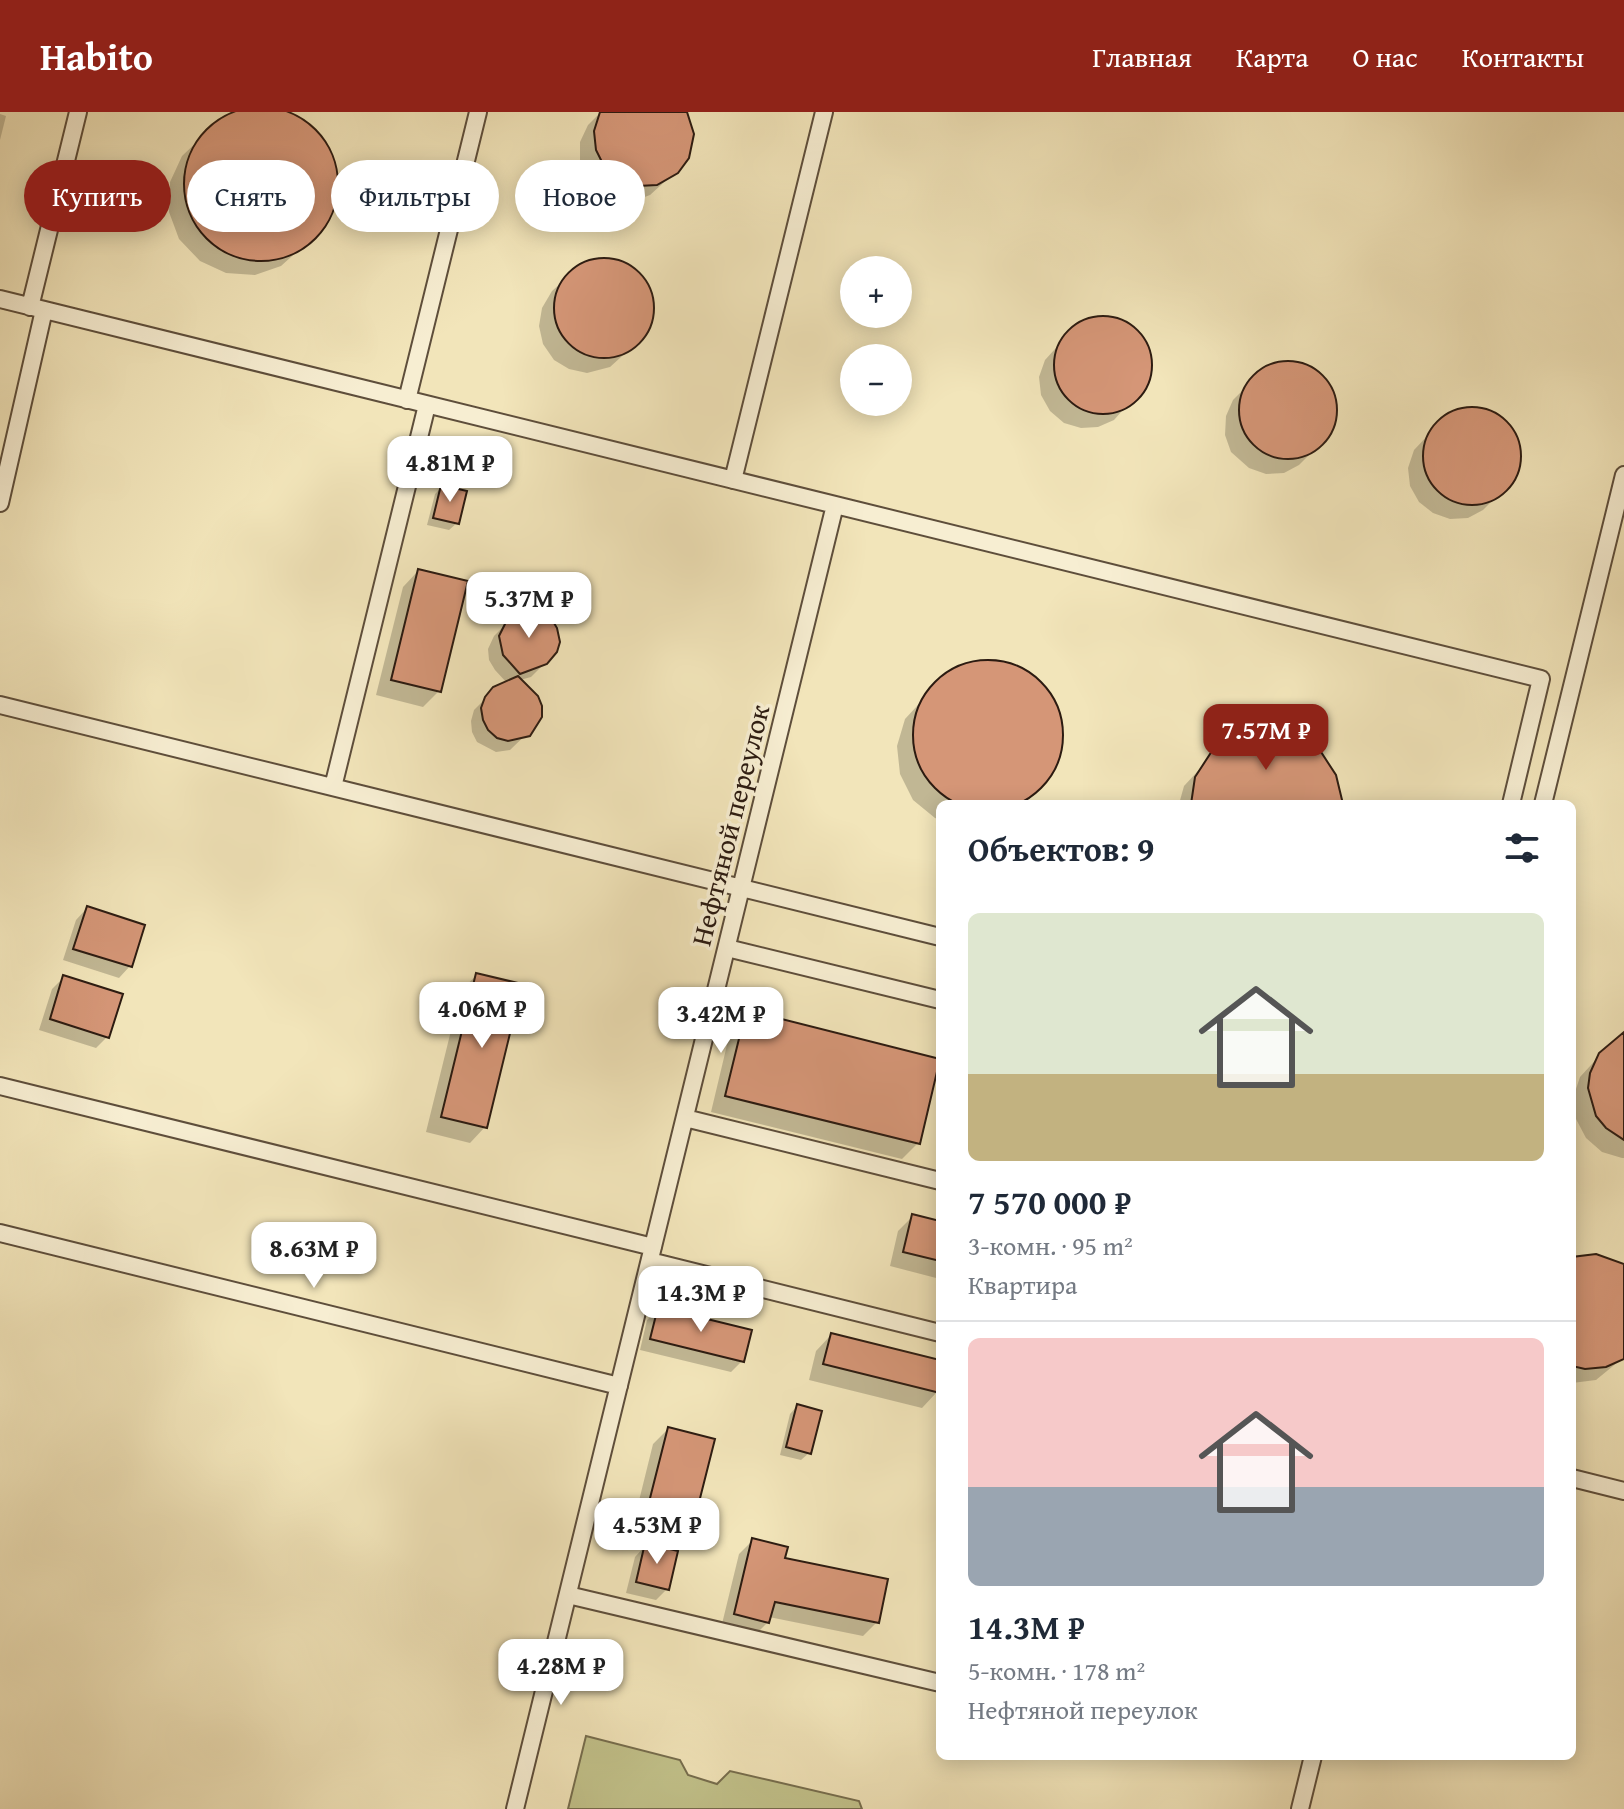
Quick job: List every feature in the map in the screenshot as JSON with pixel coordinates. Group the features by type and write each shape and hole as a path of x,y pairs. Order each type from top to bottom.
{"street":[{"path":"0,503 78,112"},
{"path":"407,400 478,112"},
{"path":"733,480 824,112"},
{"path":"0,299 1541,679 1512,800"},
{"path":"333,787 427,405"},
{"path":"1544,800 1624,475"},
{"name":"Нефтяной переулок","path":"515,1809 835,505"},
{"path":"0,705 936,936"},
{"path":"727,948 936,999"},
{"path":"0,1086 652,1254 936,1332"},
{"path":"685,1118 936,1180"},
{"path":"0,1233 619,1386"},
{"path":"1576,1479 1624,1491"},
{"path":"568,1595 936,1682"},
{"path":"1300,1809 1312,1760"}],"green space":[{"path":"586,1736 680,1760 688,1775 717,1784 730,1771 859,1801 862,1809 568,1809"}],"building":[{"path":"246,108 276,108 291,113 316,129 332,154 331,216 316,239 304,248 276,260 246,260 218,248 201,232 315,232 315,160 188,160 206,129 218,120"},
{"path":"600,112 687,112 694,134 689,158 678,173 657,185 645,186 645,160 601,160 596,150 594,131"},
{"path":"187,163 187,205 184,184"},
{"path":"604,258 632,266 646,280 654,308 646,336 632,350 604,358 576,350 562,336 554,308 562,280 576,266"},
{"path":"1103,316 1122,320 1138,330 1148,346 1152,365 1148,384 1138,400 1122,410 1103,414 1084,410 1068,400 1058,384 1054,365 1058,346 1068,330 1084,320"},
{"path":"1288,361 1307,365 1323,375 1333,391 1337,410 1333,429 1323,445 1307,455 1288,459 1269,455 1253,445 1243,429 1239,410 1243,391 1253,375 1269,365"},
{"path":"1472,407 1491,411 1507,421 1517,437 1521,456 1517,475 1507,491 1491,501 1472,505 1453,501 1437,491 1427,475 1423,456 1427,437 1437,421 1453,411"},
{"path":"441,485 467,491 459,524 433,518"},
{"path":"418,569 468,581 441,692 391,680"},
{"path":"525,609 539,610 551,618 560,642 557,652 547,664 520,674 503,655 499,636 508,618"},
{"path":"973,661 1003,661 1030,673 1050,693 1062,720 1062,750 1057,764 1041,788 1024,800 952,800 926,777 914,750 914,720 926,693 946,673"},
{"path":"518,676 538,696 542,717 530,736 508,741 497,738 488,730 481,708 493,687"},
{"path":"1263,728 1291,732 1307,740 1321,752 1336,775 1342,800 1192,800 1195,777 1212,751 1237,734"},
{"path":"87,906 145,925 132,967 73,949"},
{"path":"476,973 522,984 487,1128 441,1117"},
{"path":"63,975 123,994 109,1038 50,1019"},
{"path":"746,1010 936,1058 936,1076 920,1144 725,1096"},
{"path":"1624,1032 1624,1140 1606,1128 1596,1116 1588,1088 1590,1073 1599,1053"},
{"path":"912,1214 936,1220 936,1260 903,1252"},
{"path":"1596,1254 1624,1264 1624,1359 1606,1367 1576,1367 1576,1256"},
{"path":"658,1307 752,1330 744,1362 650,1339"},
{"path":"831,1333 936,1359 936,1392 823,1364"},
{"path":"797,1404 822,1411 811,1454 786,1447"},
{"path":"668,1427 715,1439 693,1526 646,1514"},
{"path":"752,1538 788,1547 785,1558 888,1579 879,1623 775,1602 769,1623 734,1614"},
{"path":"645,1543 678,1551 669,1590 636,1582"}]}
